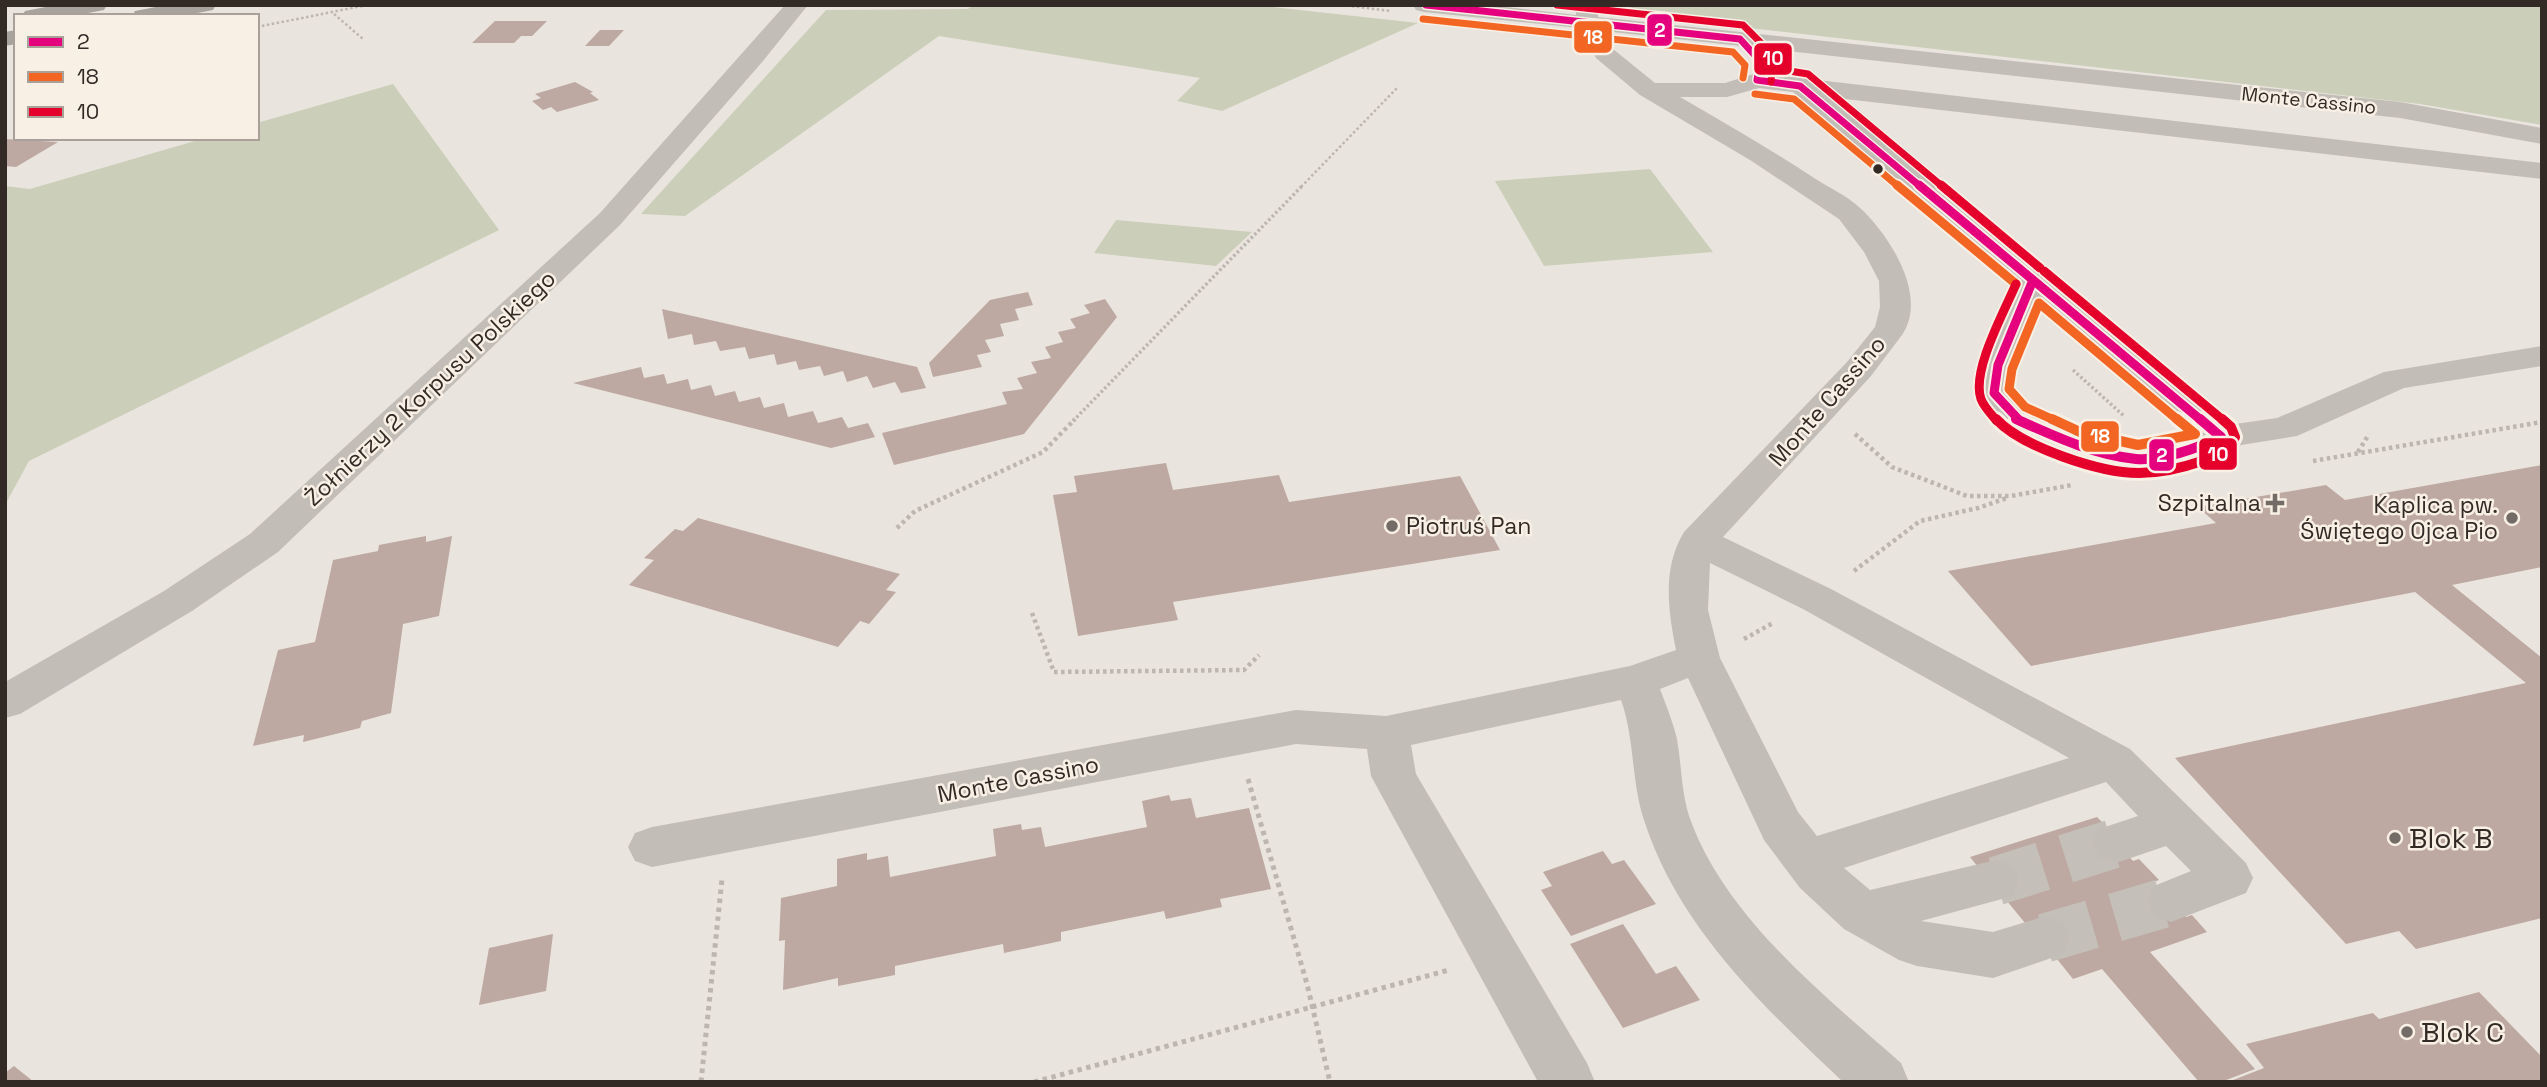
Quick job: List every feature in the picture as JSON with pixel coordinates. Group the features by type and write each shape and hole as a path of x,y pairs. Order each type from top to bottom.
{"highway":[{"path":"44,14 96,5"},
{"path":"154,14 205,5"}],"street":[{"name":"Żołnierzy 2 Korpusu Polskiego","path":"5,702 178,601 264,542 610,219 797,5"},
{"name":"Monte Cassino","path":"1423,5 1587,13 1740,39 2400,110 2542,136"},
{"name":"Monte Cassino","path":"652,847 1296,727 1386,733 1635,681 1699,658 1688,610 1690,566 1698,541 1859,369 1891,328 1896,307 1894,281 1878,250 1849,213 1759,154 1649,90 1604,53 1587,13"},
{"path":"1740,39 1760,61 1757,80"},
{"path":"1649,90 1727,90 1757,80 2542,171"},
{"path":"1800,86 2221,437"},
{"path":"2033,281 1998,365 1994,393 2016,419 2076,445 2138,459 2193,450 2221,437 2285,428 2396,379 2542,356"},
{"path":"1698,541 1817,599 2114,762 2229,878 2171,901"},
{"path":"1699,658 1781,826 1806,860 1862,914 1916,944 1993,955 2045,938"},
{"path":"1635,681 1653,734 1668,823 1689,872 1735,938 1809,1015 1882,1082"},
{"path":"1386,733 1394,776 1568,1082"},
{"path":"1806,860 2114,762"},
{"path":"2116,843 2176,822"},
{"path":"1862,914 1996,881"}],"path":[{"path":"259,27 367,5"},
{"path":"1342,5 1394,11"},
{"path":"333,13 363,39"},
{"path":"897,528 915,511 1043,452 1398,86"},
{"path":"1032,613 1054,672 1244,670 1259,655"},
{"path":"1236,738 1312,1007 1330,1082"},
{"path":"701,1082 727,833"},
{"path":"1034,1082 1497,957"}],"green space":[{"path":"973,5 1253,5 1418,23 1222,111 1177,101 1200,78 939,36 685,216 641,214 826,10 968,9"},
{"path":"1625,5 2542,6 2542,125 2420,104 1653,17"},
{"path":"393,84 499,230 29,461 5,505 5,186 30,189 198,140 259,140 259,122"},
{"path":"1650,169 1713,252 1544,266 1495,181"},
{"path":"1116,220 1252,232 1216,266 1094,253"}],"building":[{"path":"495,21 547,21 532,36 521,36 514,43 472,43"},
{"path":"600,30 624,30 609,46 585,46"},
{"path":"575,82 593,92 590,93 599,100 557,112 551,107 543,110 532,101 541,98 535,94"},
{"path":"5,139 58,142 16,167 5,166"},
{"path":"1028,292 1033,305 1015,309 1019,320 1000,324 1004,336 985,340 991,352 977,355 982,367 933,377 929,363 990,300"},
{"path":"1105,299 1117,317 1024,434 894,465 882,433 1007,404 1002,392 1023,389 1017,378 1037,373 1031,362 1051,358 1045,347 1063,342 1058,332 1076,328 1070,319 1090,313 1084,305"},
{"path":"662,309 917,367 926,388 901,393 895,382 873,388 867,376 847,382 843,371 824,376 820,366 799,370 796,361 777,365 774,354 749,359 745,347 720,351 716,341 694,345 692,334 668,339"},
{"path":"641,367 644,378 664,374 667,384 688,379 691,390 711,385 715,396 735,391 739,402 760,397 764,408 784,403 788,417 813,411 818,423 842,417 848,428 868,423 875,437 831,448 573,383"},
{"path":"1166,463 1173,490 1279,475 1289,502 1460,476 1500,550 1173,602 1178,620 1078,636 1053,495 1077,492 1074,476"},
{"path":"2542,465 2542,567 2452,585 2542,658 2542,918 2416,949 2399,931 2346,944 2175,758 2526,683 2415,592 2031,666 1948,571 2216,523 2198,507 2326,485 2345,500"},
{"path":"698,518 900,574 886,590 896,592 869,624 860,621 838,647 629,585 654,560 644,558 675,529 683,531"},
{"path":"426,536 426,542 452,536 439,616 403,624 391,713 362,721 360,728 303,742 304,735 253,746 278,650 315,642 333,560 378,551 379,545"},
{"path":"1169,795 1171,801 1191,798 1196,818 1249,808 1271,889 1220,899 1222,907 1166,919 1164,911 1061,932 1061,941 1004,953 1003,944 895,966 895,975 838,986 838,978 783,990 785,940 779,941 781,898 837,886 837,859 867,853 867,860 888,856 890,877 996,856 993,829 1021,824 1022,830 1041,827 1045,847 1147,827 1142,801"},
{"path":"2097,817 2107,827 2103,828 2133,861 2139,859 2159,880 2154,882 2186,917 2192,915 2207,932 2150,952 2255,1069 2221,1082 2199,1082 2102,969 2073,979 2057,959 2062,958 2031,921 2025,923 2007,901 2012,899 1983,865 1978,867 1970,857"},
{"path":"1603,851 1612,864 1624,860 1656,904 1571,936 1541,890 1552,886 1543,872"},
{"path":"1623,924 1656,974 1676,966 1700,1000 1623,1028 1570,944"},
{"path":"553,934 546,991 479,1005 489,948"},
{"name":"Blok C","path":"2479,992 2542,1057 2542,1082 2228,1082 2264,1068 2246,1044 2373,1013 2379,1019"},
{"path":"14,1066 34,1082 5,1082 5,1073"}],"tunnel":[{"path":"1996,881 2116,843"},
{"path":"2045,938 2171,901"}],"transit line":[{"name":"2","path":"1426,5 1740,39 1760,61 1757,80"},
{"name":"10","path":"1557,5 1743,25 1773,55 1771,82"},
{"name":"18","path":"1423,19 1733,52 1745,65 1743,78"},
{"name":"10","path":"1759,66 1808,74 2040,268"},
{"name":"2","path":"1757,80 1800,86 2033,280"},
{"name":"18","path":"1755,94 1794,99 2016,284"},
{"name":"10","path":"2016,284 1986,356 1979,385 1984,405 2007,430 2071,458 2111,469 2139,473 2187,466 2211,458 2231,446 2235,437 2231,427 2044,271"},
{"name":"2","path":"2033,280 2221,437 2193,450 2138,459 2076,445 2016,419 1994,393 1998,365 2033,280"},
{"name":"18","path":"2039,303 2195,434 2138,445 2080,432 2025,407 2009,389 2012,369 2039,303"}],"place":[{"name":"Szpitalna","path":"2275,503"},
{"name":"Kaplica pw. Świętego Ojca Pio","path":"2512,518"},
{"name":"Piotruś Pan","path":"1392,526"},
{"name":"Blok B","path":"2395,838"},
{"name":"Blok C","path":"2407,1032"}]}
